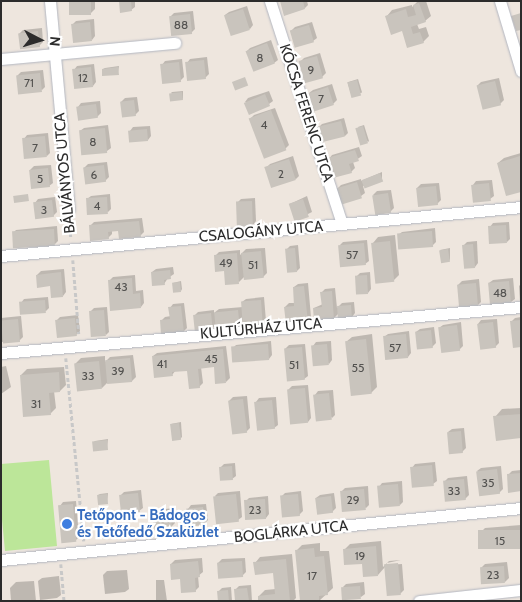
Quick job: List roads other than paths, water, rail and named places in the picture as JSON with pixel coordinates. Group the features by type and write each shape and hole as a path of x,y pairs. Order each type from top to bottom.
{"street":[{"name":"BÁLVÁNYOS UTCA","path":"50,1 69,208"},
{"name":"KÓCSA FERENC UTCA","path":"270,1 342,224"},
{"path":"500,1 521,71"},
{"path":"1,58 175,43"},
{"name":"CSALOGÁNY UTCA","path":"1,256 521,207"},
{"name":"KULTÚRHÁZ UTCA","path":"1,353 521,307"},
{"name":"BOGLÁRKA UTCA","path":"1,560 521,508"},
{"path":"419,601 521,590"}],"place":[{"name":"Tetőpont - Bádogos és Tetőfedő Szaküzlet","path":"67,524"}]}
